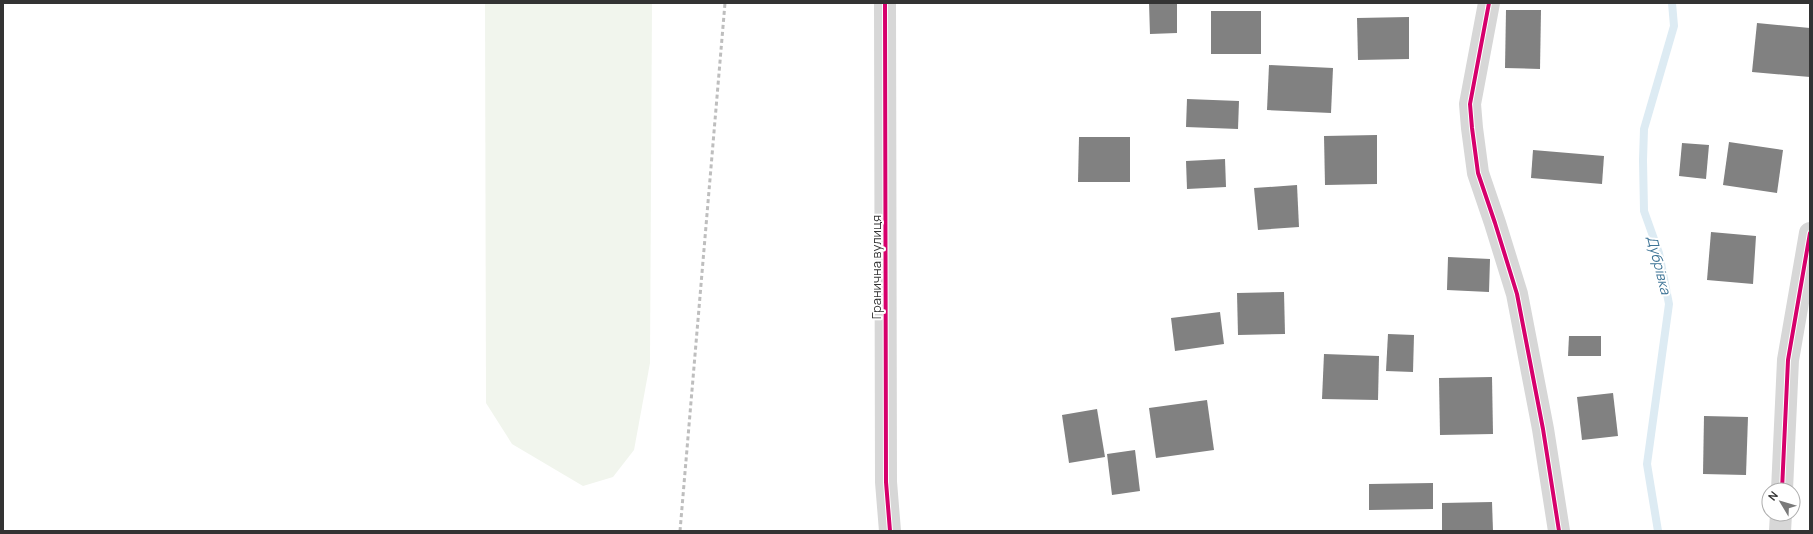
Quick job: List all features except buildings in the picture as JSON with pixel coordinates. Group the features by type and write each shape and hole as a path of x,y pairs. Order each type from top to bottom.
{"street":[{"name":"Гранична вулиця","path":"885,3 886,482 890,531"},
{"path":"1489,3 1470,104 1472,128 1478,172 1517,294 1543,429 1559,531"},
{"path":"1782,482 1788,360 1810,234"}],"shaded area":[{"path":"485,3 652,3 650,363 634,450 613,477 583,486 512,444 486,403"}],"waterway":[{"name":"Дубрівка","path":"1658,531 1647,464 1669,304 1659,253 1644,211 1643,160 1644,129 1674,26 1672,3"}],"railway":[{"path":"680,531 725,3"}],"cycle path":[{"path":"885,3 886,482 890,531"},
{"path":"1489,3 1470,104 1472,128 1478,173 1517,294 1543,429 1559,531"},
{"path":"1782,482 1788,360 1810,233"}]}
